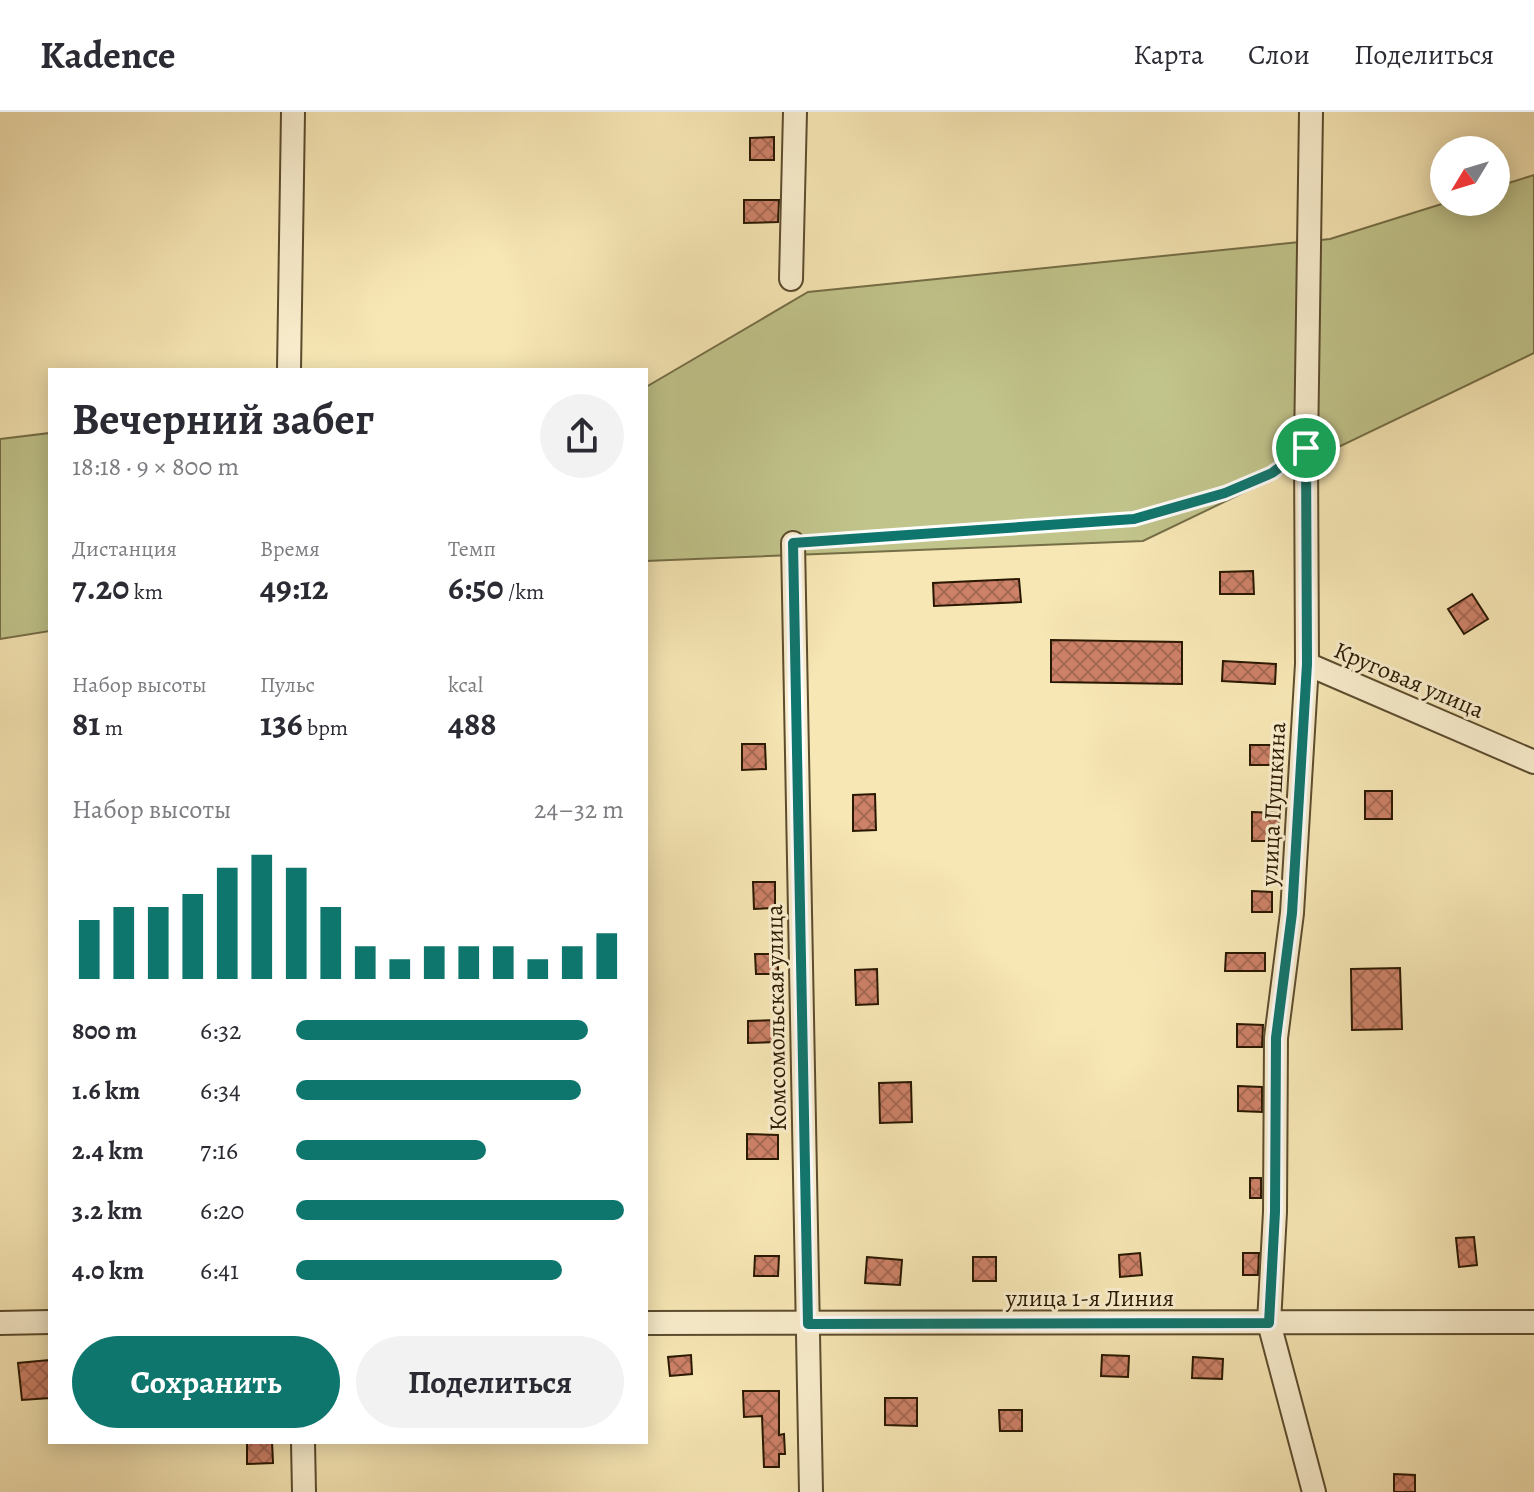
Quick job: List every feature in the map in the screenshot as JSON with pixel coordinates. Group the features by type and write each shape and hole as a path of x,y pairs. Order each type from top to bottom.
{"street":[{"path":"289,368 293,112"},
{"path":"791,279 795,112"},
{"name":"улица Пушкина","path":"1311,112 1306,448 1307,664 1292,913 1276,1038 1275,1212 1269,1323 1314,1492"},
{"name":"Комсомольская улица","path":"793,543 811,1492"},
{"name":"Круговая улица","path":"1307,664 1534,762"},
{"path":"0,1323 48,1322"},
{"name":"улица 1-я Линия","path":"648,1323 1534,1322"},
{"path":"303,1444 304,1492"}],"path":[{"path":"793,543 1134,519 1236,488 1272,473 1306,448"}],"green space":[{"path":"1534,175 1534,353 1143,541 648,561 648,386 808,292 1330,239 1430,208 1430,216 1510,216 1510,183"},
{"path":"48,433 48,631 0,639 0,439"}],"building":[{"path":"774,137 774,160 750,160 750,138"},
{"path":"744,200 779,200 778,222 744,223"},
{"path":"1253,571 1254,594 1220,594 1220,572"},
{"path":"1019,579 1021,602 934,606 933,583"},
{"path":"1472,594 1488,619 1464,634 1448,609"},
{"path":"1051,640 1182,642 1182,684 1051,682"},
{"path":"1223,661 1276,664 1275,684 1222,681"},
{"path":"742,744 765,744 766,769 742,770"},
{"path":"1250,745 1277,745 1277,765 1250,765"},
{"path":"1365,791 1392,791 1392,819 1365,819"},
{"path":"875,794 876,830 853,831 853,795"},
{"path":"1252,812 1279,813 1278,841 1252,841"},
{"path":"753,882 775,882 775,908 754,909"},
{"path":"1252,891 1272,892 1272,912 1252,912"},
{"path":"1226,953 1265,953 1265,971 1225,971"},
{"path":"755,954 778,954 778,974 756,974"},
{"path":"1400,968 1402,1029 1352,1030 1351,969"},
{"path":"877,969 878,1004 856,1005 855,970"},
{"path":"778,1020 779,1042 748,1043 748,1021"},
{"path":"1237,1024 1263,1025 1262,1047 1237,1047"},
{"path":"911,1082 912,1122 880,1123 879,1083"},
{"path":"1238,1086 1262,1087 1262,1112 1238,1111"},
{"path":"747,1134 778,1135 778,1159 747,1159"},
{"path":"1250,1178 1261,1178 1261,1198 1250,1198"},
{"path":"1474,1237 1477,1265 1459,1267 1456,1238"},
{"path":"1140,1253 1142,1275 1120,1277 1119,1255"},
{"path":"1243,1253 1259,1253 1258,1275 1243,1275"},
{"path":"755,1256 779,1256 778,1276 754,1276"},
{"path":"867,1257 902,1260 900,1285 865,1283"},
{"path":"973,1257 996,1257 996,1281 973,1281"},
{"path":"691,1355 692,1374 670,1376 668,1357"},
{"path":"1102,1355 1129,1356 1128,1377 1101,1376"},
{"path":"1193,1357 1223,1359 1222,1379 1192,1378"},
{"path":"48,1360 48,1398 22,1400 18,1363"},
{"path":"743,1391 779,1391 779,1435 784,1434 785,1454 779,1454 779,1467 764,1467 762,1416 744,1417"},
{"path":"885,1398 917,1398 917,1426 885,1425"},
{"path":"999,1410 1022,1410 1022,1431 1000,1431"},
{"path":"247,1444 272,1444 273,1463 247,1464"},
{"path":"1394,1474 1415,1475 1415,1492 1394,1492"}],"route":[{"path":"1306,448 1307,664 1292,913 1276,1038 1275,1212 1269,1323 808,1324 793,543 1134,519 1225,493 1272,473 1306,448"}]}
